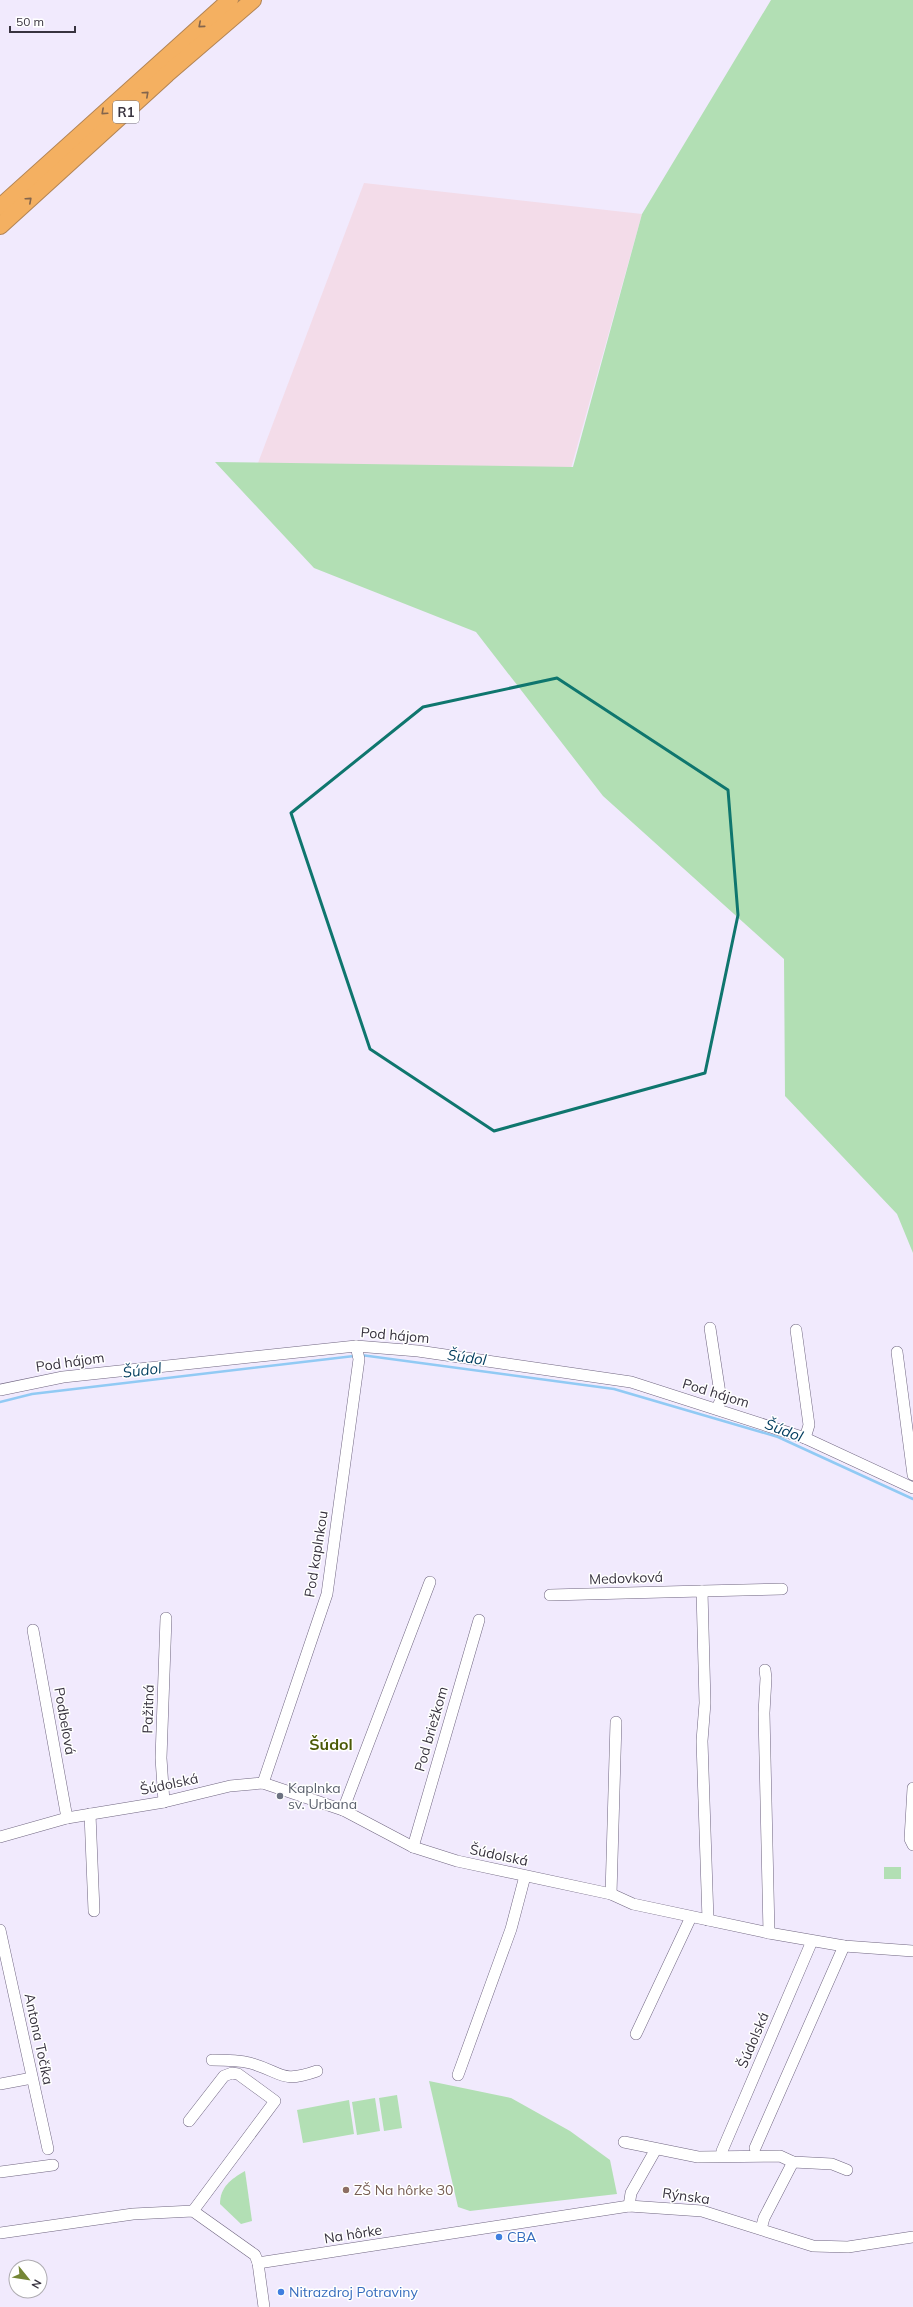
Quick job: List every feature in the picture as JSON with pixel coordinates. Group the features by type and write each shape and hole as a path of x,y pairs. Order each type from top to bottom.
{"highway":[{"name":"R1","path":"0,207 230,0"},
{"name":"R1","path":"0,226 173,69 253,0"}],"street":[{"path":"710,1328 721,1400 717,1408"},
{"path":"796,1330 809,1425 805,1438"},
{"name":"Pod hájom","path":"0,1390 63,1377 357,1352 418,1351 631,1382 717,1408 805,1438 913,1488"},
{"name":"Pod kaplnkou","path":"263,1783 327,1594 357,1352"},
{"path":"897,1352 913,1475"},
{"path":"343,1810 430,1582"},
{"name":"Medovková","path":"550,1595 782,1589"},
{"path":"702,1591 705,1703 702,1741 708,1920"},
{"name":"Pažitná","path":"164,1802 161,1758 166,1618"},
{"name":"Pod briežkom","path":"413,1847 479,1620"},
{"name":"Podbeľová","path":"33,1630 67,1818"},
{"path":"765,1670 764,1713 769,1933"},
{"path":"611,1894 616,1722"},
{"name":"Šúdolská","path":"0,1837 67,1818 164,1802 230,1786 263,1783 343,1810 413,1847 457,1861 611,1894 633,1904 769,1933 844,1946 913,1951"},
{"path":"913,1788 910,1839 913,1845"},
{"path":"90,1814 94,1911"},
{"path":"458,2075 511,1929 525,1876"},
{"path":"636,2034 691,1917"},
{"name":"Antona Točíka","path":"0,1934 48,2149"},
{"name":"Šúdolská","path":"722,2151 812,1941"},
{"path":"755,2148 844,1946"},
{"path":"212,2060 249,2062 285,2077 300,2077 317,2071"},
{"path":"232,2061 232,2073"},
{"path":"189,2121 224,2076 232,2073 238,2074 275,2101 193,2211"},
{"path":"0,2084 32,2078"},
{"path":"624,2142 656,2149 719,2158 768,2154 780,2156 793,2162 832,2164 847,2170"},
{"path":"629,2206 631,2193 656,2149"},
{"path":"761,2229 764,2218 793,2162"},
{"path":"0,2172 53,2165"},
{"name":"Rýnska","path":"451,2234 629,2206 702,2212 761,2229 800,2244 826,2248 872,2245 913,2237"},
{"path":"0,2233 133,2214 193,2211 255,2255 258,2263 264,2307"},
{"name":"Na hôrke","path":"258,2263 451,2234"}],"highlighted area":[{"path":"557,678 728,790 738,915 705,1073 494,1131 370,1049 291,813 423,707"}],"shaded area":[{"path":"364,183 642,214 570,472 258,463"}],"green space":[{"path":"771,0 913,0 913,1253 897,1214 785,1096 784,959 603,796 476,632 314,568 215,462 573,467 642,214"},
{"path":"884,1867 901,1867 901,1879 884,1879"},
{"path":"429,2081 511,2098 570,2131 610,2160 617,2194 470,2211 458,2207"},
{"path":"397,2095 402,2128 384,2131 379,2098"},
{"path":"375,2098 380,2131 357,2135 352,2102"},
{"path":"349,2100 354,2134 303,2143 297,2110"},
{"path":"245,2171 252,2221 241,2224 220,2204 220,2198 227,2184"}],"waterway":[{"name":"Šúdol","path":"361,1355 614,1389 778,1437 913,1499"},
{"name":"Šúdol","path":"0,1402 32,1394 354,1356"}],"place":[{"name":"Kaplnka sv. Urbana","path":"280,1796"},
{"name":"ZŠ Na hôrke 30","path":"346,2190"},
{"name":"CBA","path":"499,2237"},
{"name":"Nitrazdroj Potraviny","path":"281,2292"}],"district":[{"name":"Šúdol","path":"331,1744"}]}
